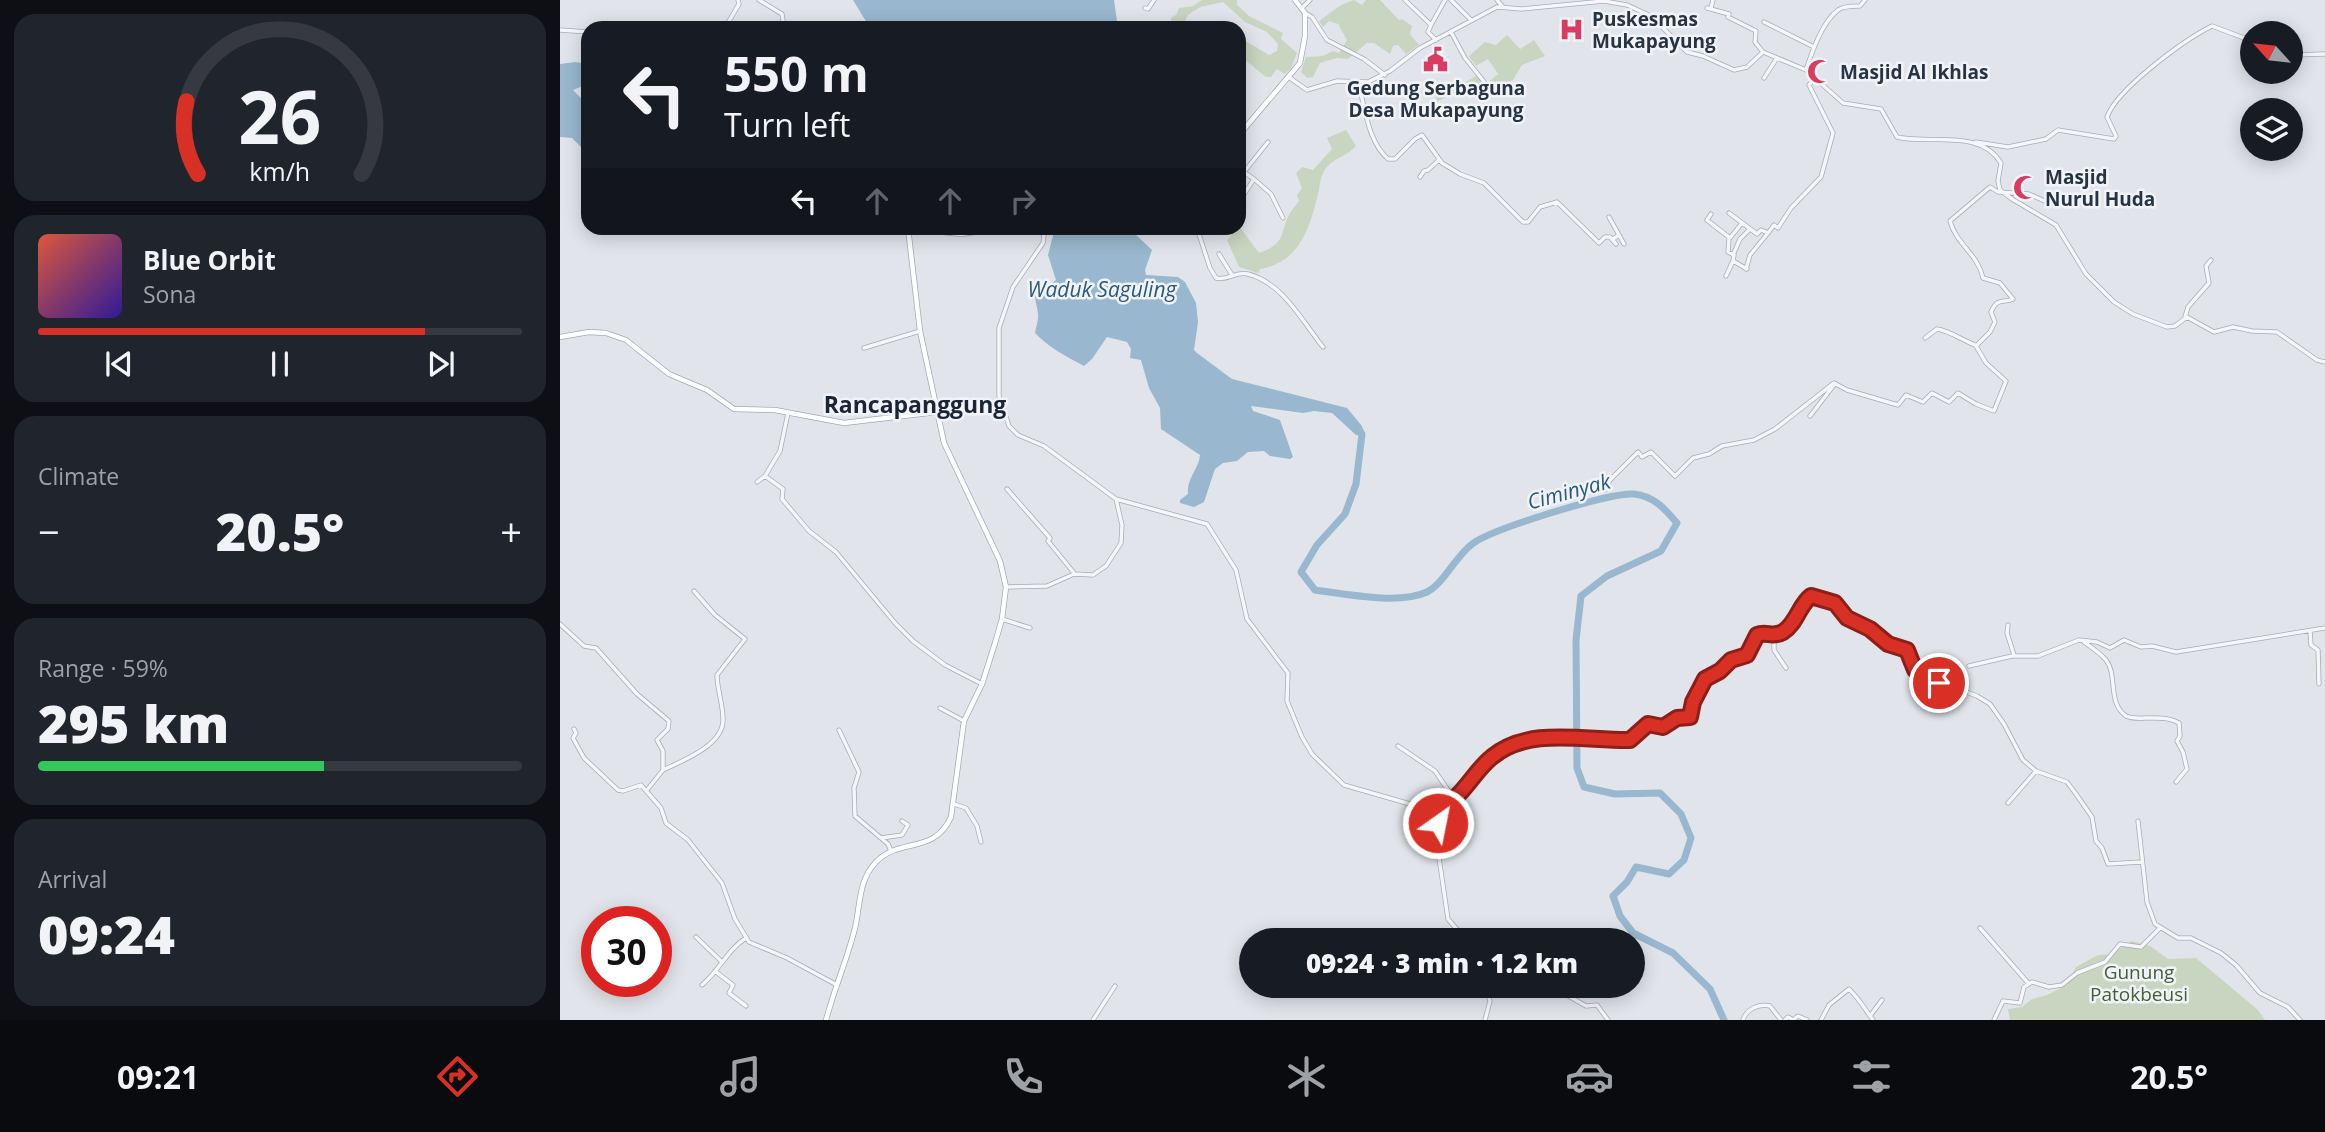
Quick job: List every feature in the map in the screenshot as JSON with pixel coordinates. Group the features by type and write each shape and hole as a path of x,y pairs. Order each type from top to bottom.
{"main road":[{"path":"1246,127 1290,78 1303,57 1303,11 1295,0"},
{"path":"826,1020 854,932 863,883 874,864 891,851 915,846 941,834 951,817 964,721 982,684 1002,619 1006,587 1000,561 947,453 920,331 909,235"},
{"path":"560,337 589,332 615,336 637,346 669,374 707,390 734,410 768,409 844,423 937,412"}],"street":[{"path":"729,21 739,4 738,0"},
{"path":"759,0 782,14 783,21"},
{"path":"1146,8 1148,9 1154,0"},
{"path":"1310,0 1303,11 1312,17 1327,40 1364,59 1385,75"},
{"path":"1405,0 1431,25"},
{"path":"1436,40 1428,32 1445,0"},
{"path":"1451,0 1471,20"},
{"path":"1497,0 1503,7"},
{"path":"1713,0 1709,8 1729,14 1728,17 1756,32 1755,42 1763,52 1806,70 1843,103 1873,106 1883,110 1897,137 2008,147 2046,139 2058,130 2113,139 2116,136 2107,117 2125,89 2212,26 2240,36"},
{"path":"1806,70 1820,32 1838,10 1860,6 1865,0"},
{"path":"1290,78 1307,90 1337,81 1359,83 1377,80 1436,40 1493,9 1503,7 1522,9 1618,2 1656,19 1687,52 1734,70 1747,67 1763,52"},
{"path":"1764,22 1814,47"},
{"path":"560,30 581,32"},
{"path":"1451,32 1465,58 1485,83"},
{"path":"2303,55 2325,54"},
{"path":"1764,78 1777,58"},
{"path":"1733,261 1746,269 1750,255 1774,225 1778,228 1791,208 1814,186 1825,167 1833,133 1809,85 1815,78"},
{"path":"1359,83 1371,135 1380,152 1390,160 1395,159 1422,135 1439,159 1460,174 1484,183 1523,222 1528,222 1540,207 1557,202 1599,243 1605,237 1616,244"},
{"path":"1246,165 1268,142"},
{"path":"1973,142 1999,159 2002,167 1998,184 2003,193"},
{"path":"1420,177 1439,159"},
{"path":"1246,173 1270,194 1283,218"},
{"path":"1246,191 1254,179"},
{"path":"1976,346 1990,332 1995,322 1991,312 1994,306 2002,300 2013,299 2000,283 1983,278 1981,265 1956,234 1950,222 1990,187 2056,225 2086,274 2120,307 2167,327 2175,326 2185,317 2188,307 2209,283 2206,266 2211,260"},
{"path":"2003,193 2026,193 2049,203"},
{"path":"1729,213 1756,234 1762,230 1768,233"},
{"path":"1711,214 1707,220 1729,238"},
{"path":"1609,217 1624,244"},
{"path":"1733,255 1728,252 1729,238 1742,223"},
{"path":"1726,276 1740,239 1750,229"},
{"path":"1044,235 1043,243 1013,287 999,328 999,396 1009,426 1017,435 1044,446 1116,499 1207,524 1232,561 1238,576 1246,616 1288,673 1287,701 1305,744 1316,759 1343,785 1434,814 1438,818 1438,850 1448,919 1456,928"},
{"path":"1199,235 1213,274 1219,279 1243,273 1256,277 1278,291 1323,347"},
{"path":"1613,240 1619,235"},
{"path":"1219,254 1232,275"},
{"path":"2185,317 2214,332 2233,327 2277,332 2314,359 2325,362"},
{"path":"1835,383 1847,390 1898,405 1906,395 1923,402 1932,393 1950,402 1958,393 1994,411 2006,381 1986,363 1976,346 1954,337 1946,330 1937,329 1925,338"},
{"path":"864,348 920,331"},
{"path":"1810,416 1835,383"},
{"path":"1605,490 1609,480 1638,452 1642,457 1651,452 1675,476 1693,458 1709,454 1722,446 1754,440 1775,429 1835,383"},
{"path":"757,482 765,476 780,451 787,432 788,414"},
{"path":"765,476 783,489 782,499 800,520 836,552 906,634 945,665 982,684"},
{"path":"1007,489 1050,538 1048,541 1074,574"},
{"path":"1006,587 1047,586 1074,574 1093,575 1106,566 1118,551 1122,525 1116,499"},
{"path":"647,790 663,770 697,754 718,735 723,719 718,675 745,639 715,615 694,591"},
{"path":"1434,814 1454,799 1493,756 1512,746 1542,737 1630,740 1648,724 1663,727 1677,718 1690,717 1693,702 1705,679 1720,671 1731,660 1747,655 1757,635 1773,636 1787,629 1799,615 1808,597 1835,603 1847,618 1870,629 1888,644 1910,652 1919,674 1977,696 1990,704 2020,755 2036,771 2067,782 2092,817 2095,841 2102,848 2108,864 2141,863"},
{"path":"1002,619 1030,628"},
{"path":"560,624 584,646 596,648 637,694 669,721 668,729 657,740 663,751 663,770"},
{"path":"2008,625 2011,656"},
{"path":"1969,666 2011,656 2038,656 2062,644 2082,641 2096,642 2110,648 2124,640 2141,647 2149,645 2176,652 2325,628"},
{"path":"2310,631 2311,646 2318,650 2319,684"},
{"path":"1766,635 1774,643 1774,650 1786,668"},
{"path":"2082,641 2108,664 2116,703 2126,716 2162,716 2179,723 2180,736 2177,741 2183,752 2186,769 2176,782"},
{"path":"940,708 964,721"},
{"path":"574,729 576,733 573,738 582,755 618,790 642,785 647,790 661,808 666,823 688,840 722,883 735,919 752,944 787,958 837,985"},
{"path":"839,730 859,772 854,788 854,813 891,851"},
{"path":"1398,746 1435,771 1454,799"},
{"path":"2008,803 2036,771"},
{"path":"954,804 966,808 979,831 981,842"},
{"path":"881,838 885,835 902,835 908,825 902,821"},
{"path":"2138,821 2141,863 2150,912 2155,924 2178,938 2191,938 2221,953 2236,965 2260,993 2288,1007 2300,1020"},
{"path":"1980,928 2029,984"},
{"path":"1994,1020 2003,1002 2020,1003 2022,991 2029,984 2037,982 2056,987 2062,985 2077,973 2105,962 2120,944 2141,947 2160,928"},
{"path":"696,937 721,961"},
{"path":"702,985 721,961 746,938"},
{"path":"715,971 733,985 729,993 746,1006"},
{"path":"1093,1020 1115,986"},
{"path":"1821,1020 1829,1005 1849,989 1861,998 1872,1018"},
{"path":"1485,1020 1489,998"},
{"path":"1571,998 1586,1006 1597,1005 1608,1020"},
{"path":"1872,1018 1882,1000"},
{"path":"1743,1020 1748,1011 1760,1004 1770,1006 1783,1020 1788,1017 1793,1020 1798,1017 1807,1020"}],"green space":[{"path":"1202,0 1237,0 1237,5 1249,16 1283,33 1281,39 1297,53 1291,68 1285,74 1277,69 1271,77 1266,77 1246,61 1246,41 1269,55 1277,51 1278,44 1267,32 1246,22 1223,2 1200,7 1188,15 1185,21 1171,21 1179,8 1193,6"},
{"path":"1354,0 1362,5 1366,0 1380,0 1399,20 1402,19 1412,26 1410,34 1419,45 1406,54 1398,45 1393,46 1390,54 1374,43 1367,43 1348,59 1337,58 1320,63 1313,77 1307,78 1301,72 1306,57 1323,56 1333,51 1339,53 1347,40 1338,24 1329,21 1323,27 1319,21 1341,5"},
{"path":"1507,35 1520,49 1534,40 1545,56 1522,65 1513,80 1497,88 1467,93 1457,91 1437,102 1435,92 1443,87 1449,92 1476,76 1485,85 1498,74 1488,59 1476,66 1469,56 1485,42 1496,45"},
{"path":"1346,130 1356,146 1324,171 1311,219 1301,242 1284,260 1260,269 1258,273 1239,267 1227,240 1231,235 1246,235 1259,253 1278,242 1290,213 1299,201 1297,195 1302,188 1296,173 1302,167 1313,170 1332,149 1327,138"},
{"name":"Gunung Patokbeusi","path":"2131,941 2150,946 2168,959 2196,958 2258,1010 2265,1020 2010,1020 2008,1009 2022,1007 2032,999 2067,985 2076,967 2098,955 2112,954"}],"water":[{"path":"853,0 1114,0 1117,21 866,21"},
{"path":"581,63 581,87 573,90 581,98 581,147 572,138 560,137 560,64"},
{"name":"Waduk Saguling","path":"1053,235 1136,235 1152,250 1145,270 1146,275 1178,277 1185,282 1196,303 1198,322 1194,350 1197,353 1232,379 1347,408 1362,426 1363,436 1356,435 1332,413 1303,413 1251,406 1253,411 1280,420 1293,457 1290,459 1270,456 1264,451 1248,452 1237,461 1223,463 1215,469 1204,502 1194,507 1180,503 1188,494 1200,455 1161,429 1160,408 1149,388 1141,360 1130,358 1131,349 1127,342 1107,337 1084,366 1052,347 1035,333 1038,316 1036,292 1040,285 1051,284 1056,280 1048,255"}],"waterway":[{"name":"Ciminyak","path":"1359,429 1362,434 1356,484 1345,514 1317,545 1301,572 1315,590 1387,598 1415,596 1433,588 1468,547 1487,536 1554,512 1621,495 1647,497 1663,508 1677,523 1661,551 1607,576 1581,596 1576,640 1577,768 1584,787 1615,794 1660,793 1681,814 1691,838 1684,860 1669,874 1636,867 1627,882 1613,896 1620,916 1633,933 1673,953 1710,989 1724,1020"}],"place":[{"name":"Puskesmas Mukapayung","path":"1572,30"},
{"name":"Gedung Serbaguna Desa Mukapayung","path":"1436,60"},
{"name":"Masjid Al Ikhlas","path":"1820,72"},
{"name":"Masjid Nurul Huda","path":"2025,188"}],"district":[{"name":"Rancapanggung","path":"915,405"}],"route":[{"path":"1438,823 1434,814 1438,809 1452,801 1500,751 1542,737 1630,740 1650,723 1665,727 1677,718 1690,717 1698,689 1705,679 1720,671 1728,661 1739,660 1747,655 1757,635 1764,633 1773,636 1782,633 1799,615 1811,596 1835,603 1847,618 1870,629 1884,642 1910,652 1915,670 1939,683"}]}
